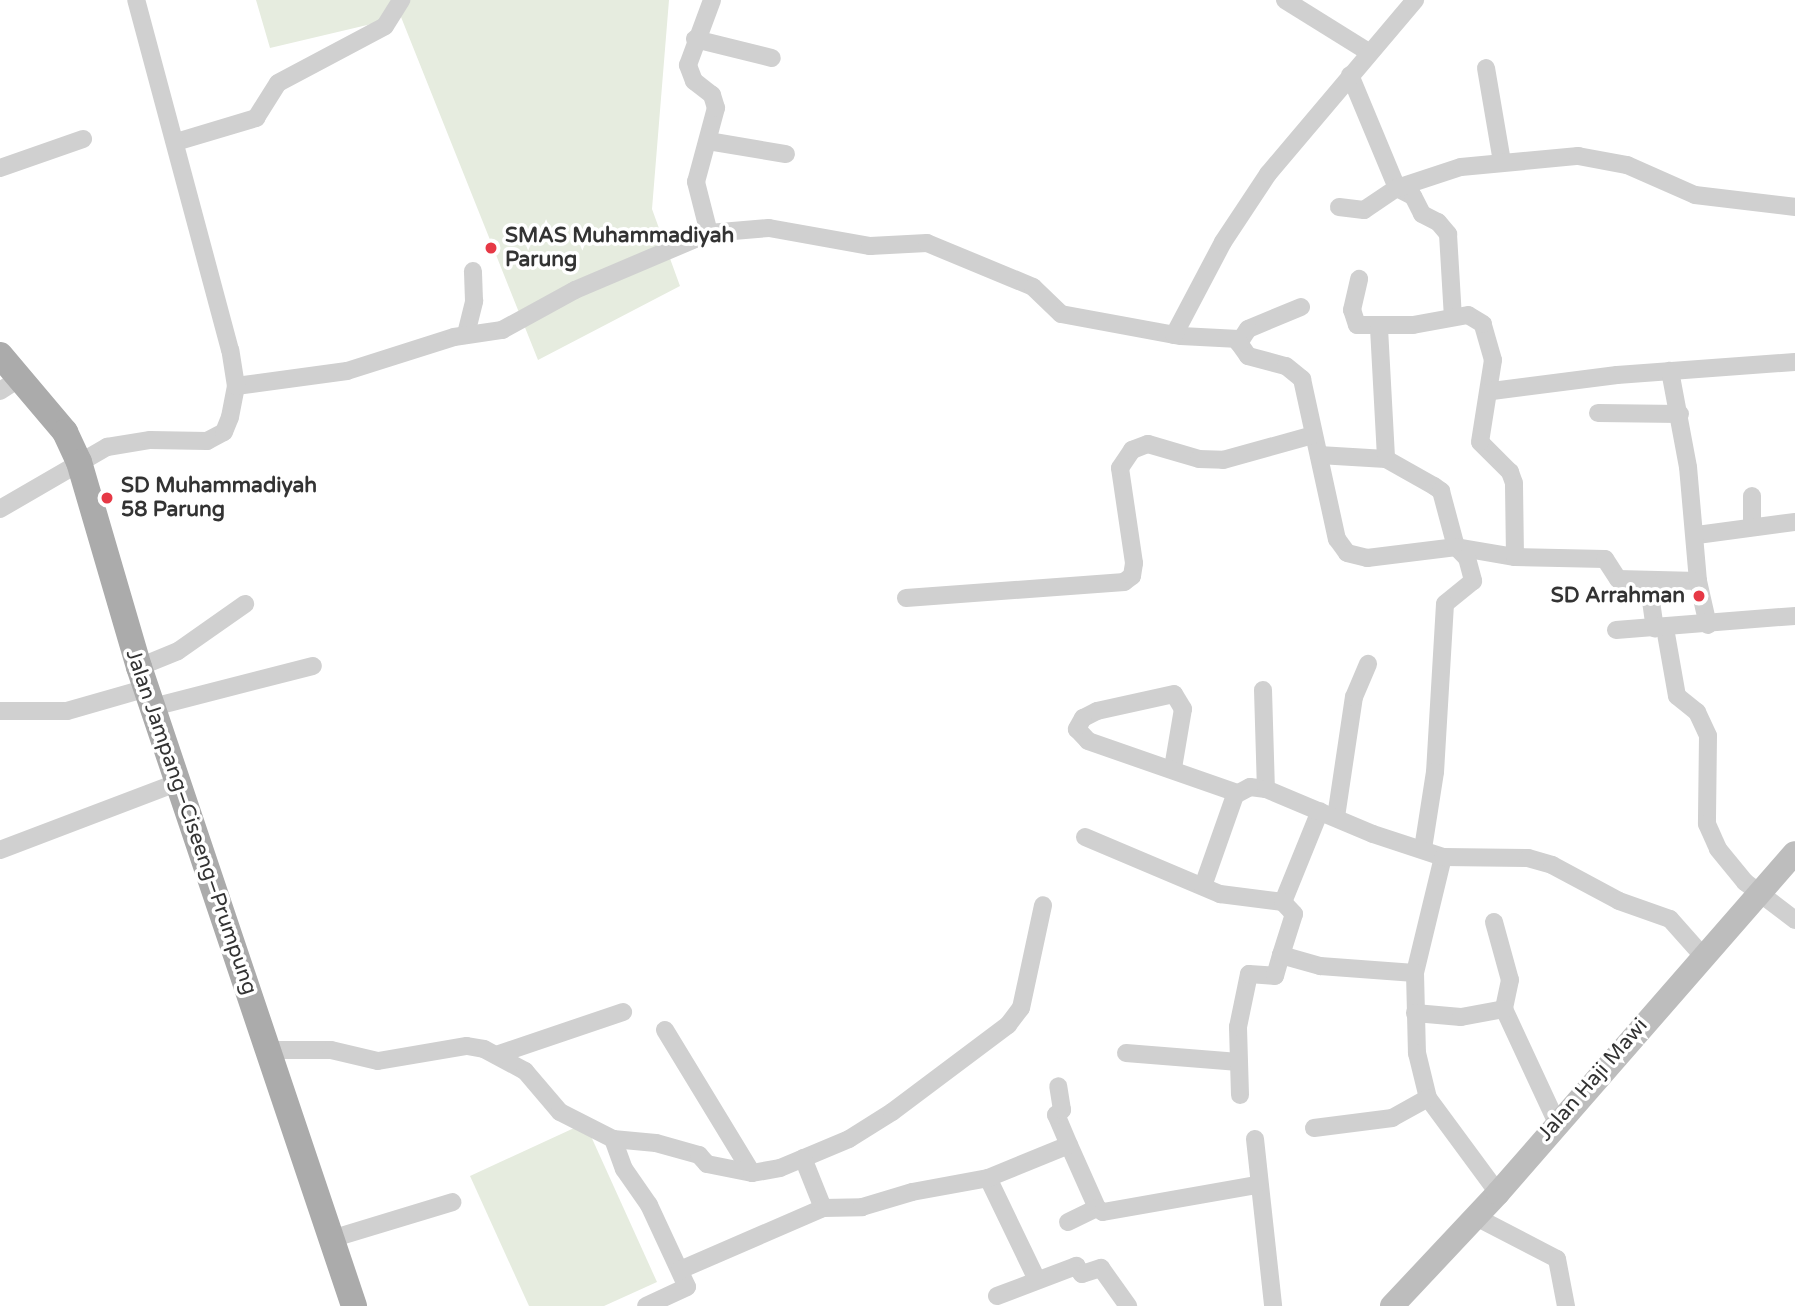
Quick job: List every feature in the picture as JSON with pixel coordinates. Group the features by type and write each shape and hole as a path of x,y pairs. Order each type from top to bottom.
{"main road":[{"name":"Jalan Jampang–Ciseeng–Prumpung","path":"0,355 10,384 65,432 79,462 146,687 354,1306"}],"street":[{"path":"0,509 79,462 119,444 207,441 224,432 236,386 176,142 136,0"},
{"path":"176,142 257,118 278,83 385,26 401,0"},
{"path":"709,233 696,193 697,169 708,141 716,108 712,94 694,81 689,71 695,38 712,0"},
{"path":"1284,0 1370,53"},
{"path":"1174,335 1239,217 1300,132 1415,0"},
{"path":"695,38 772,58"},
{"path":"1486,68 1502,162"},
{"path":"1350,75 1397,188 1413,196 1422,214 1442,225 1448,234 1453,317"},
{"path":"0,168 83,139"},
{"path":"708,141 786,154"},
{"path":"1339,207 1364,210 1397,188 1461,167 1502,162 1605,158 1695,195 1795,207"},
{"path":"236,386 347,371 466,334 513,326 575,290 709,233 769,228 870,246 928,243 1033,287 1060,314 1174,335 1239,339 1263,321 1301,307"},
{"path":"466,334 474,301 473,271"},
{"path":"1359,279 1352,321 1379,328 1474,315 1483,324 1493,354 1492,391 1480,442 1510,472 1514,483 1515,557"},
{"path":"1379,328 1386,459"},
{"path":"1239,339 1248,356 1286,366 1302,379 1337,539 1347,552 1377,558 1456,547 1515,557 1605,559 1616,578 1699,581"},
{"path":"1492,391 1670,371 1795,362"},
{"path":"1670,371 1680,414 1697,535 1699,581 1708,625"},
{"path":"1598,413 1680,414"},
{"path":"906,598 1124,582 1132,576 1134,563 1120,468 1132,450 1148,444 1199,459 1223,460 1313,435"},
{"path":"1318,455 1386,459 1440,491 1456,547 1467,558 1473,581 1445,604 1435,772 1423,849"},
{"path":"1752,496 1752,527"},
{"path":"1697,535 1795,522"},
{"path":"1648,580 1677,696 1697,712 1708,736 1707,824 1726,864 1795,920"},
{"path":"146,687 178,651 222,624 245,604"},
{"path":"1616,630 1660,629 1795,616"},
{"path":"1283,902 1328,814 1354,697 1368,664"},
{"path":"0,711 67,711 146,687 313,666"},
{"path":"1263,690 1266,789"},
{"path":"1173,768 1182,709 1174,694 1097,711 1083,718 1077,729 1083,739 1173,768 1237,793"},
{"path":"0,850 179,782"},
{"path":"1203,886 1237,793 1250,787 1266,789 1443,857 1487,861 1528,858 1552,865 1619,901 1670,919 1702,955"},
{"path":"1085,837 1243,900 1283,902 1294,914 1275,976 1249,974 1238,1027 1240,1095"},
{"name":"Jalan Haji Mawi","path":"1392,1306 1498,1193 1556,1121 1795,853"},
{"path":"1443,857 1415,973 1417,1053 1428,1098 1498,1193"},
{"path":"268,1050 331,1050 378,1061 467,1046 499,1054 525,1071 560,1112 614,1139 656,1143 699,1155 707,1164 752,1173 803,1158 849,1139 892,1112 1008,1026 1021,1008 1044,905"},
{"path":"1494,922 1510,980 1504,1009 1556,1121"},
{"path":"1281,955 1320,966 1415,973"},
{"path":"1415,1013 1461,1017 1504,1009"},
{"path":"499,1054 623,1012"},
{"path":"665,1030 752,1173"},
{"path":"1126,1053 1239,1062"},
{"path":"1058,1086 1062,1110 1056,1115 1097,1208 1103,1212 1256,1185"},
{"path":"1314,1128 1392,1118 1428,1098"},
{"path":"614,1139 624,1169 649,1205 687,1287 678,1301 646,1306"},
{"path":"1255,1139 1256,1185 1273,1306"},
{"path":"680,1270 823,1208 862,1207 912,1192 988,1178 1069,1145"},
{"path":"803,1158 823,1208"},
{"path":"988,1178 1037,1280"},
{"path":"331,1239 453,1202"},
{"path":"1068,1222 1097,1208"},
{"path":"1476,1217 1557,1259 1566,1306"},
{"path":"997,1296 1076,1266 1082,1274 1101,1268 1128,1306"}],"shaded area":[{"path":"256,0 669,0 652,209 680,286 538,360 401,17 270,48"},
{"path":"585,1123 657,1282 604,1306 529,1306 470,1176"}],"place":[{"name":"SMAS Muhammadiyah Parung","path":"491,248"},
{"name":"SD Muhammadiyah 58 Parung","path":"107,498"},
{"name":"SD Arrahman","path":"1699,596"}]}
